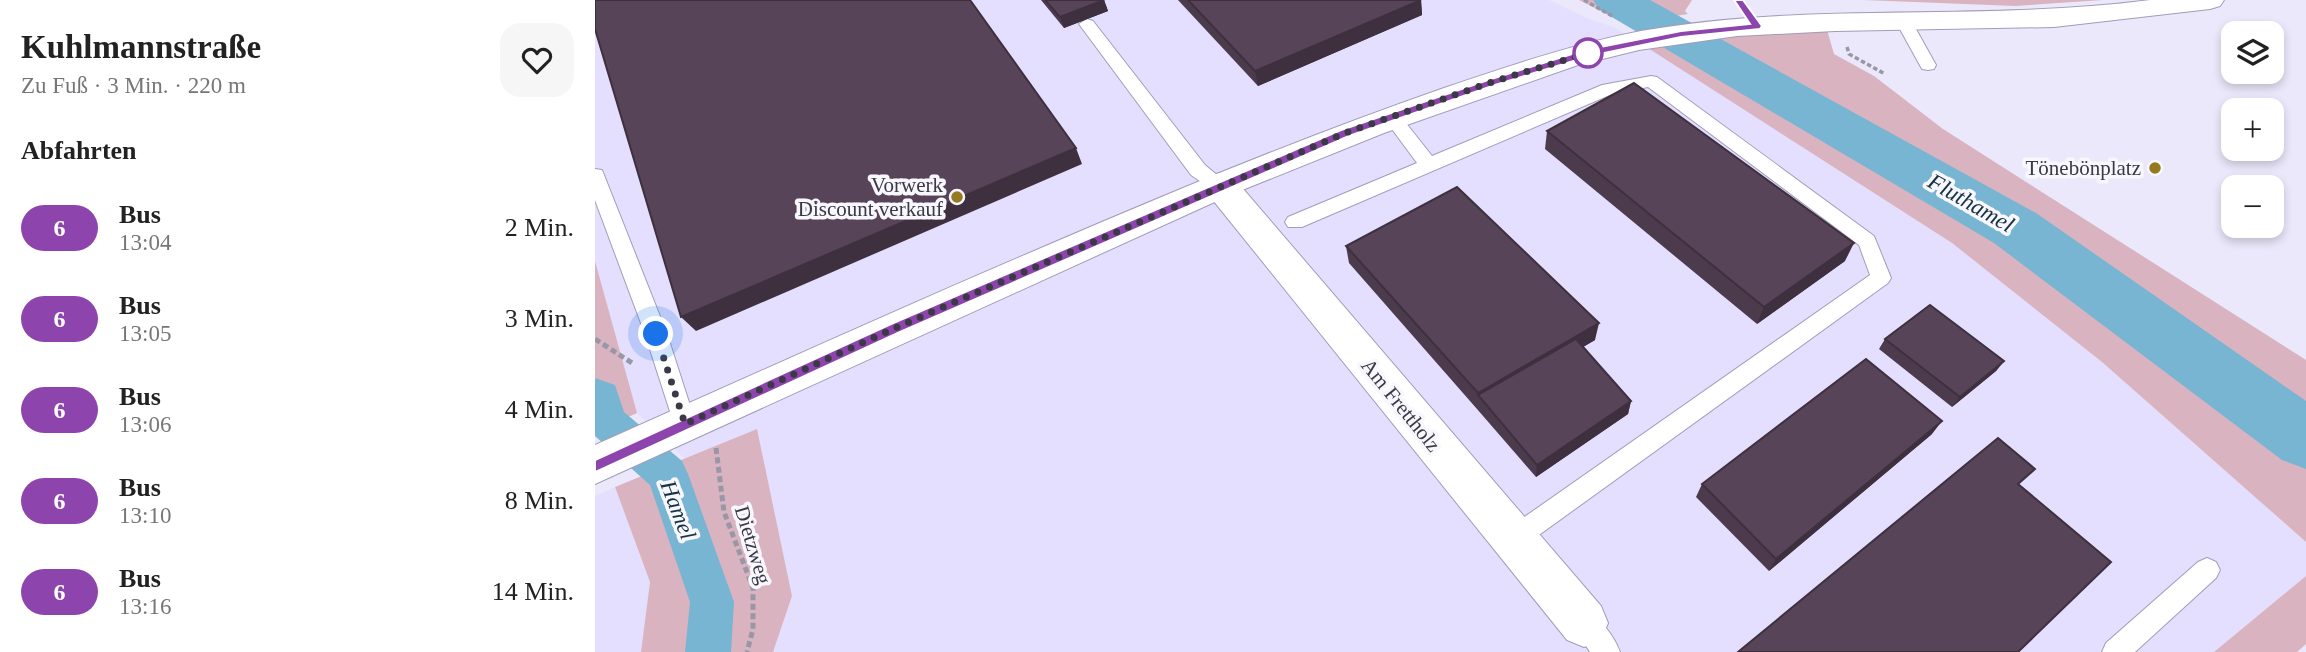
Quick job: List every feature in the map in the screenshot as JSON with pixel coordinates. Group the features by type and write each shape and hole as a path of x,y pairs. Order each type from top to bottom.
{"main road":[{"path":"1739,0 1756,26"},
{"path":"595,465 895,328 1220,185 1345,133 1555,63 1644,40 1721,29 2037,19 2210,0"},
{"name":"Am Frettholz","path":"1220,185 1596,638"}],"lane":[{"path":"1904,22 1927,65"},
{"path":"1087,24 1198,170 1220,185"},
{"path":"1294,222 1608,89 1651,81 1867,241 1881,278 1512,540"},
{"path":"1392,117 1429,165"},
{"path":"595,175 656,334 672,430"},
{"path":"2115,652 2207,570"}],"path":[{"path":"1584,0 1616,18"},
{"name":"Dietzweg","path":"672,430 715,439 724,512 753,588 753,629 747,652"}],"shaded area":[{"path":"595,0 1549,0 1589,19 1614,27 1952,243 2102,362 2306,542 2306,576 2214,652 773,652 792,596 757,430 685,459 637,413 602,288 595,261"},
{"path":"1579,0 1692,0 1685,11 1688,14 1627,24"},
{"path":"1863,0 2103,0 2015,6"},
{"path":"1825,23 1834,54 1874,76 1943,129 2306,360 2306,542 2102,362 1952,243 1640,43"},
{"path":"595,261 637,413 595,432"},
{"path":"757,429 792,596 773,652 641,652 650,582 615,487"},
{"path":"615,487 650,582 641,652 595,652 595,496"},
{"path":"2306,576 2306,644 2297,652 2214,652"}],"building":[{"path":"595,0 970,0 1076,148 681,317 595,29"},
{"path":"1045,0 1104,0 1060,17"},
{"path":"1188,0 1421,0 1255,71"},
{"path":"1634,83 1854,243 1764,307 1547,131"},
{"path":"1457,187 1599,323 1478,393 1346,246"},
{"path":"1930,305 2004,361 1960,397 1885,339"},
{"path":"1576,339 1631,401 1537,465 1478,395"},
{"path":"1866,359 1942,421 1776,559 1702,484"},
{"path":"1998,438 2035,469 2018,484 2111,562 2018,652 1738,652"}],"waterway":[{"name":"Fluthamel","path":"1616,0 2015,228 2306,439"},
{"name":"Hamel","path":"595,394 601,397 606,421 667,474 712,602 708,652"}],"bus line":[{"name":"6","path":"595,465 895,328 1345,133 1492,82 1588,53 1681,34 1756,26 1739,0"}],"place":[{"name":"Tönebönplatz","path":"2155,168"},
{"name":"Vorwerk Discount verkauf","path":"957,197"}],"route":[{"path":"656,334 685,424 895,328 1345,133 1492,82 1588,53"}]}
